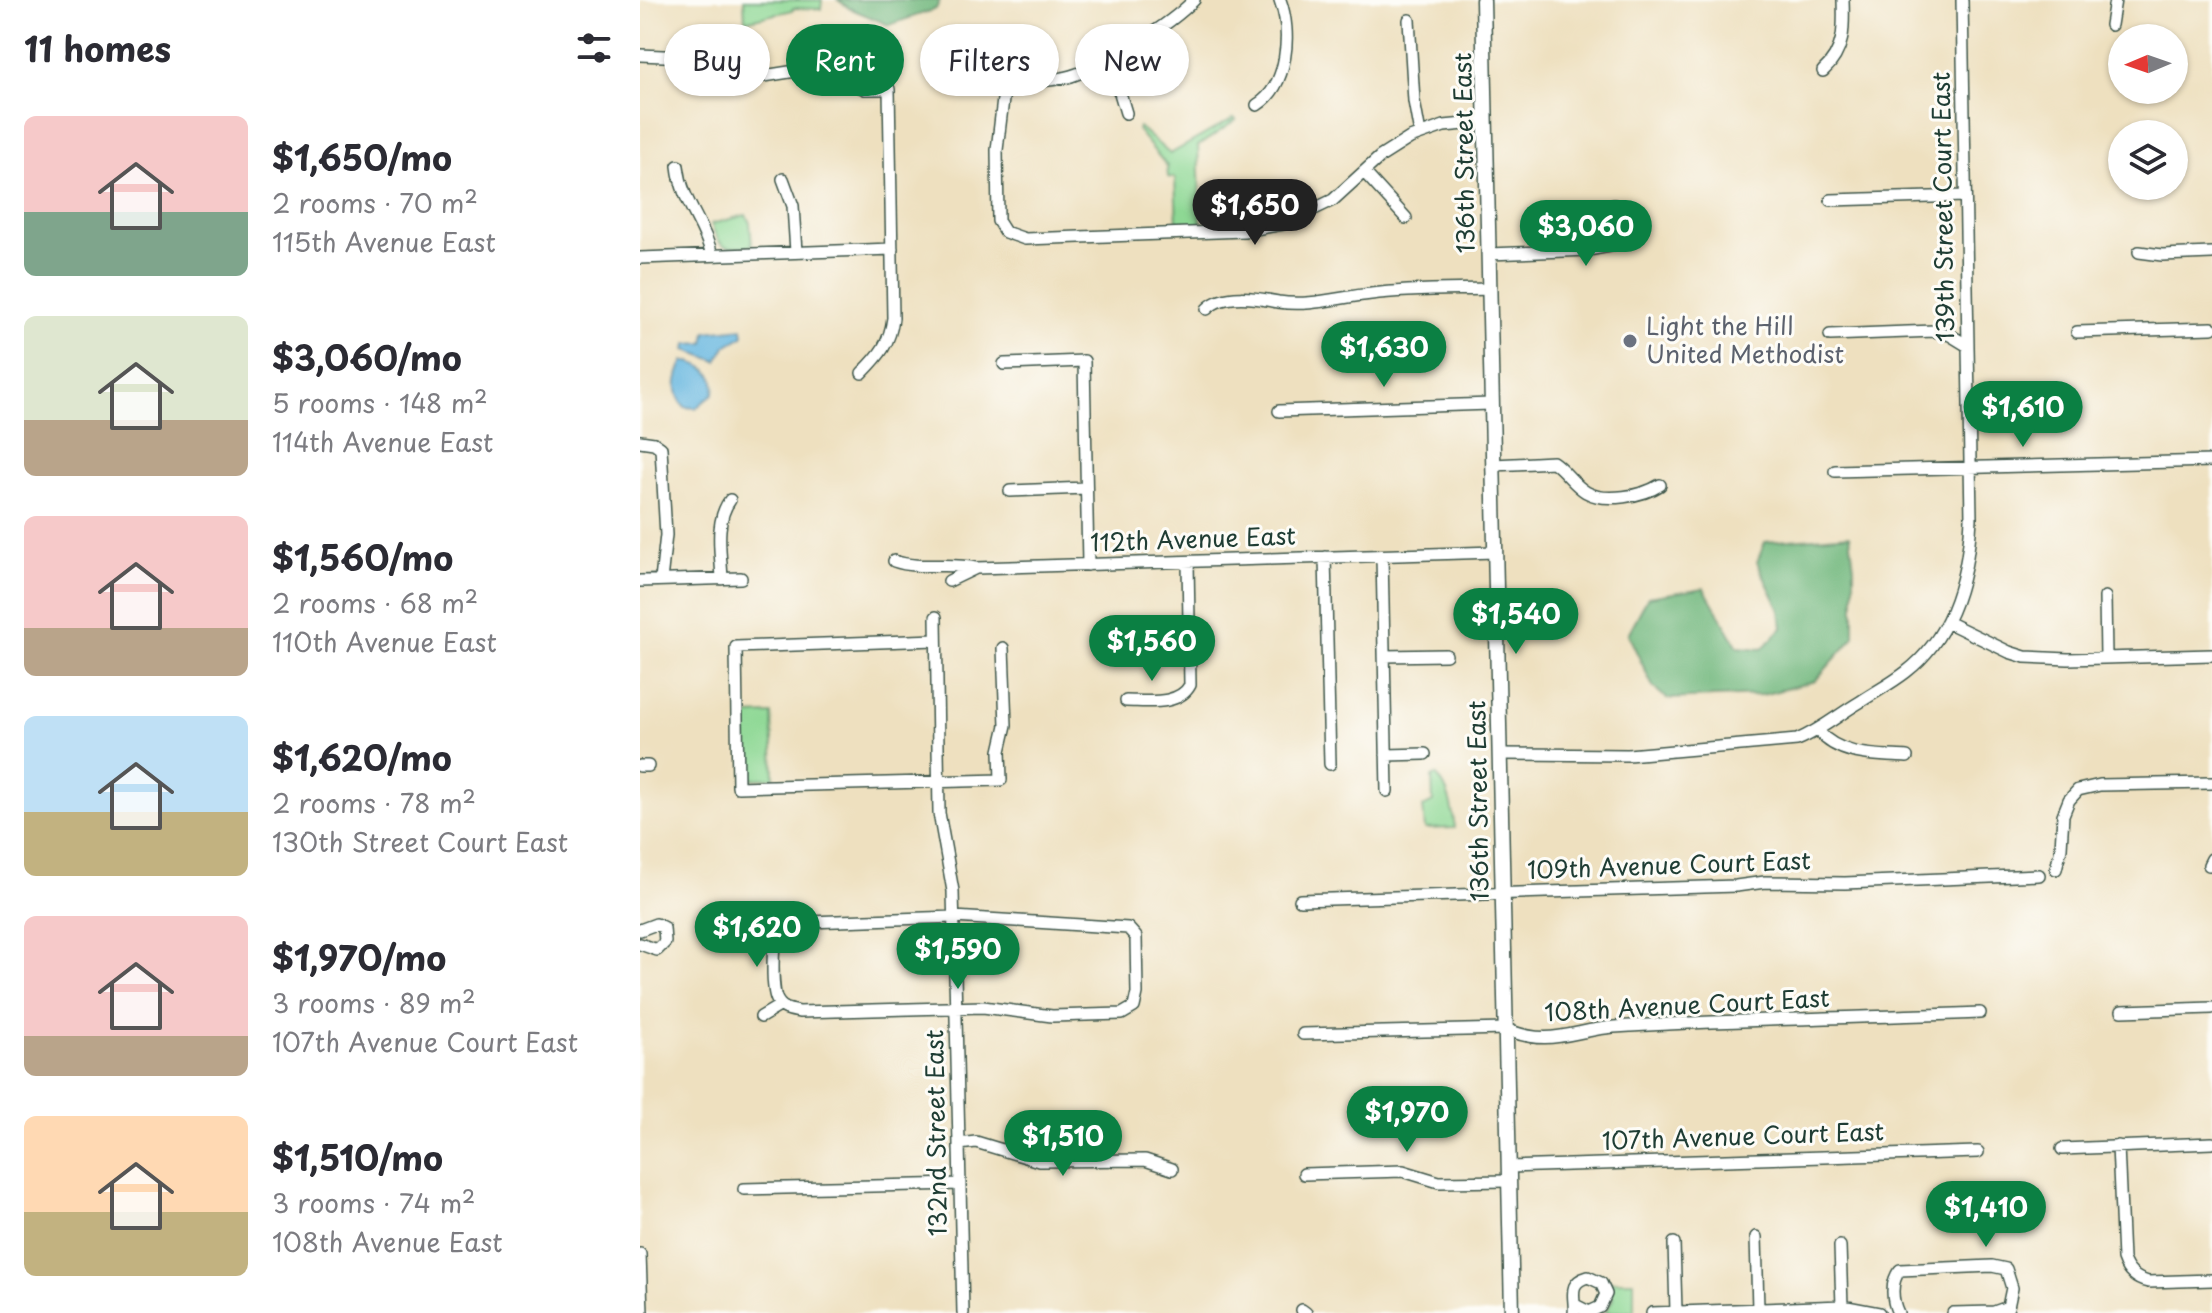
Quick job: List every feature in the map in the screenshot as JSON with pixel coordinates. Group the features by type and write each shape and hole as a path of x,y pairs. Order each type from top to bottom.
{"street":[{"path":"1164,24 1194,0"},
{"path":"1257,105 1269,95 1283,64 1285,19 1280,0"},
{"name":"136th Street East","path":"1483,0 1512,1313"},
{"path":"1823,71 1835,60 1840,50 1843,0"},
{"name":"139th Street Court East","path":"1499,754 1628,755 1784,743 1818,731 1906,672 1935,642 1947,622 1962,581 1970,544 1962,0"},
{"path":"2111,24 2115,0"},
{"path":"1409,20 1414,101 1420,134"},
{"path":"640,55 686,57 745,77 802,70 827,73 865,89 889,89 892,328 883,352 862,373"},
{"path":"1075,73 1057,80 1006,88 1003,94 997,150 998,221 1005,232 1025,239 1266,228 1316,210 1347,188 1388,151 1420,134 1459,124 1486,122"},
{"path":"1121,96 1126,113"},
{"path":"678,166 686,202 702,225 712,255"},
{"path":"1364,172 1406,218"},
{"path":"783,179 793,206 796,252"},
{"path":"1831,200 1965,196"},
{"path":"1489,254 1588,250 1610,246 1615,236 1614,205"},
{"path":"640,258 892,249"},
{"path":"2139,252 2162,255 2212,253"},
{"path":"1207,309 1221,300 1252,298 1298,304 1322,303 1375,293 1490,289"},
{"path":"2077,332 2212,328"},
{"path":"1830,335 1934,331 1950,335 1968,346"},
{"path":"1004,364 1084,361 1088,565"},
{"path":"1279,411 1491,404"},
{"path":"640,441 661,448 666,535 661,580"},
{"path":"1835,471 2212,461"},
{"path":"1493,465 1553,462 1584,491 1595,495 1630,496 1660,485"},
{"path":"1010,491 1086,488"},
{"path":"722,579 720,520 730,500"},
{"name":"112th Avenue East","path":"894,561 976,568 1495,552"},
{"path":"1382,556 1387,791"},
{"path":"1325,557 1330,764"},
{"path":"1126,701 1172,699 1183,695 1190,685 1188,562"},
{"path":"949,581 976,568"},
{"path":"640,581 741,578"},
{"path":"2105,597 2106,657"},
{"name":"132nd Street East","path":"936,617 939,813 951,869 954,917 963,1313"},
{"path":"1947,622 2025,657 2068,659 2212,655"},
{"path":"936,640 736,647 738,787 1001,780 1000,751 1006,725 1003,648"},
{"path":"1384,656 1446,655"},
{"path":"1818,731 1830,744 1842,750 1907,757"},
{"path":"1386,755 1425,754"},
{"path":"2056,869 2066,806 2073,795 2089,786 2212,783"},
{"name":"109th Avenue Court East","path":"1300,900 2039,875"},
{"path":"954,917 1128,928 1136,937 1137,993 1134,1007 1122,1014 1052,1016 983,1007 799,1012 781,1005 775,995 774,940 779,923 954,917"},
{"path":"640,930 656,924 664,928 665,942 657,950 640,944"},
{"path":"761,1017 781,1005"},
{"path":"2122,1011 2212,1008"},
{"name":"108th Avenue Court East","path":"1303,1034 1506,1029 1518,1034 1559,1038 1612,1027 1980,1013"},
{"path":"959,1144 976,1142 1039,1161 1145,1160 1172,1169"},
{"path":"2062,1149 2212,1143"},
{"path":"2118,1146 2123,1259 2131,1274 2148,1282 2212,1280"},
{"name":"107th Avenue Court East","path":"1304,1174 1403,1171 1439,1182 1508,1174 1978,1152"},
{"path":"744,1189 960,1184"},
{"path":"1756,1237 1758,1309"},
{"path":"1674,1243 1676,1311"},
{"path":"1840,1246 1842,1306"},
{"path":"640,1254 642,1313"},
{"path":"1898,1313 1893,1286 1900,1270 1992,1266 2006,1269 2012,1288 2008,1307 1994,1312 1953,1313"},
{"path":"1652,1313 1842,1306 1879,1313"}],"green space":[{"path":"744,0 822,0 821,9 793,8 745,21"},
{"path":"838,0 940,0 936,9 892,24 849,8"},
{"path":"1234,118 1236,120 1198,146 1201,224 1177,225 1175,178 1168,177 1167,166 1137,130 1139,127 1170,154"},
{"path":"746,215 750,223 752,246 730,247 721,244 711,224"},
{"path":"1850,535 1854,568 1854,637 1815,681 1762,695 1667,699 1653,687 1628,634 1648,597 1704,588 1738,647 1762,649 1782,628 1780,610 1757,562 1765,542"},
{"path":"772,714 774,778 747,779 745,715"},
{"path":"1436,775 1447,793 1455,828 1425,829 1423,807 1433,802 1432,777"},
{"path":"1610,1281 1634,1281 1634,1311 1605,1313 1613,1299"}],"water":[{"path":"742,328 743,336 726,346 717,361 686,350 687,344 704,343 706,332"},
{"path":"684,361 703,367 714,380 714,393 696,408 685,407 678,396 677,378"}],"place":[{"name":"Light the Hill United Methodist","path":"1630,341"}]}
